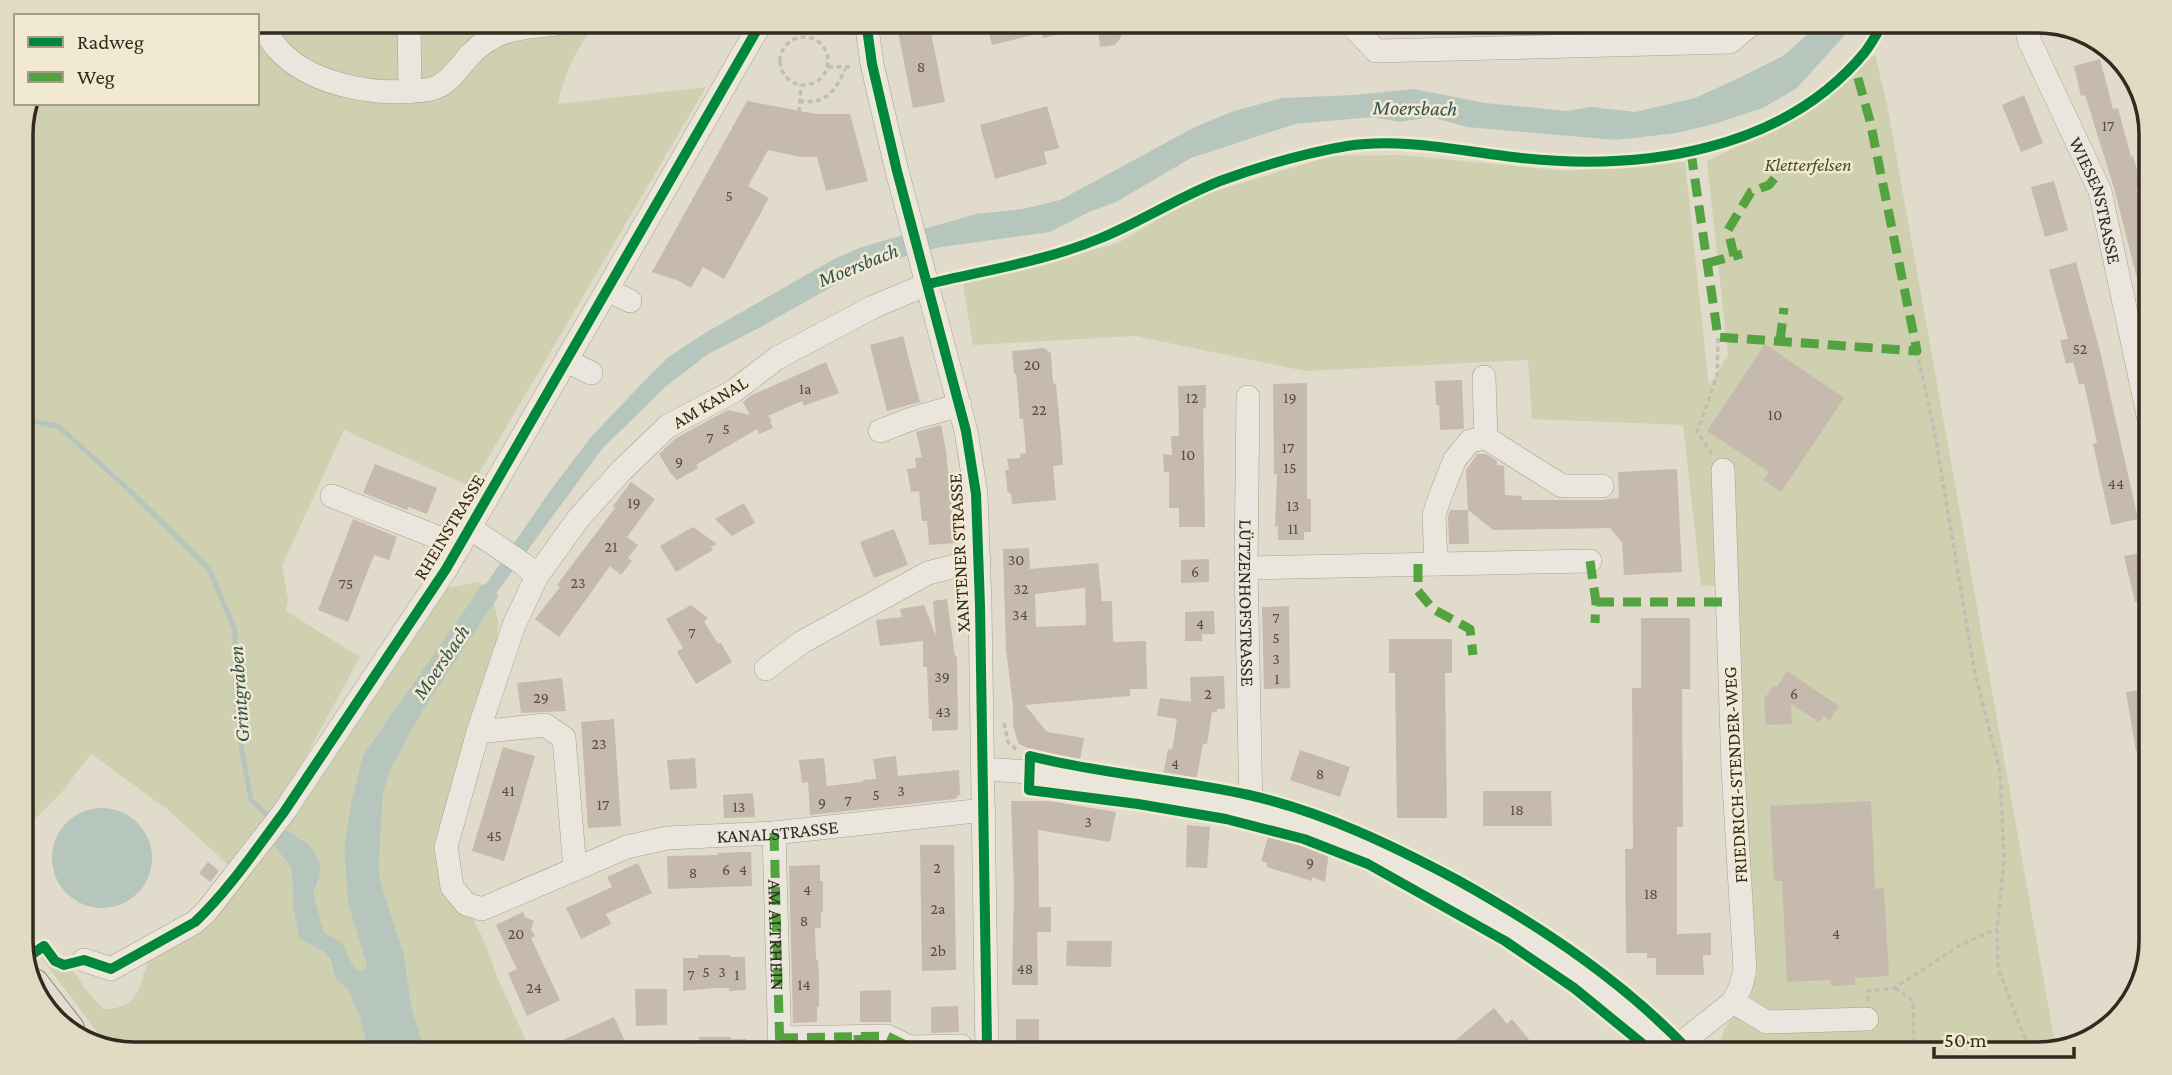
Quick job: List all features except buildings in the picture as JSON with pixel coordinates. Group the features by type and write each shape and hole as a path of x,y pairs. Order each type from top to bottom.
{"street":[{"path":"268,33 276,48 310,73 376,93 410,92 437,87 448,80 474,51 500,33"},
{"path":"409,33 410,92"},
{"name":"RHEINSTRASSE","path":"84,960 111,969 184,930 206,912 261,843 465,537 755,33"},
{"name":"XANTENER STRASSE","path":"868,33 872,64 897,171 966,430 976,494 987,1042"},
{"path":"1359,33 1376,51 1730,42 1741,33"},
{"name":"WIESENSTRASSE","path":"2028,33 2100,191 2139,372"},
{"name":"AM KANAL","path":"482,909 466,904 452,887 446,847 478,732 514,625 521,563 578,519 622,470 668,426 734,391 777,358 926,278"},
{"path":"607,290 630,301"},
{"path":"567,361 591,373"},
{"path":"1485,377 1486,438"},
{"name":"LÜTZENHOFSTRASSE","path":"1248,397 1246,568 1251,809"},
{"path":"880,431 960,405"},
{"path":"1436,564 1434,515 1455,459 1470,441 1486,438 1562,486 1602,486"},
{"name":"FRIEDRICH-STENDER-WEG","path":"1723,470 1733,768 1745,969 1733,1003"},
{"path":"332,496 465,537 521,563"},
{"path":"766,669 802,642 928,573 979,561"},
{"path":"1246,568 1590,561"},
{"path":"478,732 545,725 564,738 575,869"},
{"path":"983,769 1030,772 1118,784 1251,809 1330,833 1378,854 1497,920 1591,983 1665,1042"},
{"name":"KANALSTRASSE","path":"482,909 627,847 667,838 775,833 984,810"},
{"name":"AM ALTRHEIN","path":"775,833 780,1042"},
{"path":"1687,1042 1733,1003 1767,1022 1867,1019"},
{"name":"AM ALTRHEIN","path":"867,1042 887,1035 902,1042"}],"path":[{"path":"806,36 822,43 829,59 824,75 818,81 801,85 784,75 780,56 790,41 806,36"},
{"path":"799,101 814,103 826,97 845,69"},
{"path":"799,112 801,85"},
{"path":"1718,337 1717,376 1697,432 1723,470"},
{"path":"1917,351 1935,436 1975,674 2000,771 2004,860 1997,929 1998,968 2025,1042"},
{"path":"1867,1019 1868,991 1895,988 1962,944 1997,929"},
{"path":"1895,988 1913,1001 1914,1042"}],"green space":[{"path":"259,33 589,33 573,60 558,104 706,87 471,487 344,430 282,566 288,599 286,611 360,657 277,809 233,869 167,809 91,754 61,793 33,821 33,128 38,105 259,105"},
{"name":"Kletterfelsen","path":"1875,55 1887,104 2054,1040 1720,1042 1724,1030 1757,975 1732,587 1701,585 1683,425 1532,419 1528,360 1305,371 1135,336 973,345 963,284 1118,243 1199,196 1331,156 1400,155 1567,171 1685,162 1709,386 1728,355 1707,161 1801,116"},
{"path":"478,582 482,585 363,755 351,802 344,849 348,903 367,966 358,971 343,946 324,934 313,893 319,883 304,840 279,827 442,589"},
{"path":"494,603 498,620 497,643 439,847 484,941 527,1042 421,1042 411,1005 404,955 380,880 379,865 383,793 391,768 423,710"},
{"path":"270,840 292,869 293,907 299,937 323,951 329,959 336,980 348,989 366,1042 134,1042 108,1038 99,1035 38,953 42,951 61,970 73,970 103,1009 116,1008 133,999 152,953"}],"water":[{"name":"Moersbach","path":"1809,33 1846,33 1797,88 1763,108 1677,133 1616,140 1467,127 1431,117 1399,122 1373,117 1295,124 1191,158 1116,202 1050,232 941,247 881,263 842,281 708,354 664,388 602,449 497,592 498,597 423,710 391,768 383,793 380,880 404,955 411,1005 422,1042 366,1042 348,989 336,980 330,959 323,951 299,938 293,907 292,869 270,840 279,827 300,838 315,852 320,870 313,893 324,933 344,946 358,971 364,970 367,966 348,903 344,849 351,802 363,755 482,585 486,584 591,437 670,356 836,258 862,247 976,214 1023,209 1060,200 1195,127 1234,111 1282,98 1414,89 1485,103 1567,111 1591,107 1635,112 1695,98 1783,56"},
{"path":"102,808 130,816 144,830 152,858 144,886 130,900 102,908 74,900 60,886 52,858 60,830 74,816"}],"waterway":[{"name":"Grintgraben","path":"33,421 58,426 128,489 209,569 235,630 239,735 251,800 272,819"}],"marked path":[{"path":"1691,152 1718,337 1917,351 1870,121 1854,64"},
{"path":"1734,256 1728,230 1751,192 1769,185 1787,163"},
{"path":"1707,263 1742,254"},
{"path":"1780,341 1784,308"},
{"path":"1590,561 1596,602 1595,623"},
{"path":"1418,564 1418,591 1433,609 1470,629 1473,655"},
{"path":"1596,602 1728,602"},
{"path":"774,833 780,1042"},
{"path":"858,1035 858,1042"},
{"path":"780,1038 887,1036 900,1042"}],"cycle path":[{"path":"34,953 44,946 55,961 64,965 84,960 111,969 195,922 242,869 284,812 446,569 755,33"},
{"path":"868,33 872,64 897,171 966,431 976,494 987,1042"},
{"path":"928,284 1037,259 1080,246 1220,181 1283,160 1347,146 1412,144 1567,161 1661,157 1707,147 1752,133 1794,113 1832,86 1865,52 1877,33"},
{"path":"1640,1042 1574,988 1505,941 1368,864 1304,839 1226,819 1029,790 1030,756 1249,795 1330,820 1383,842 1459,881 1552,938 1611,980 1680,1042"}]}
